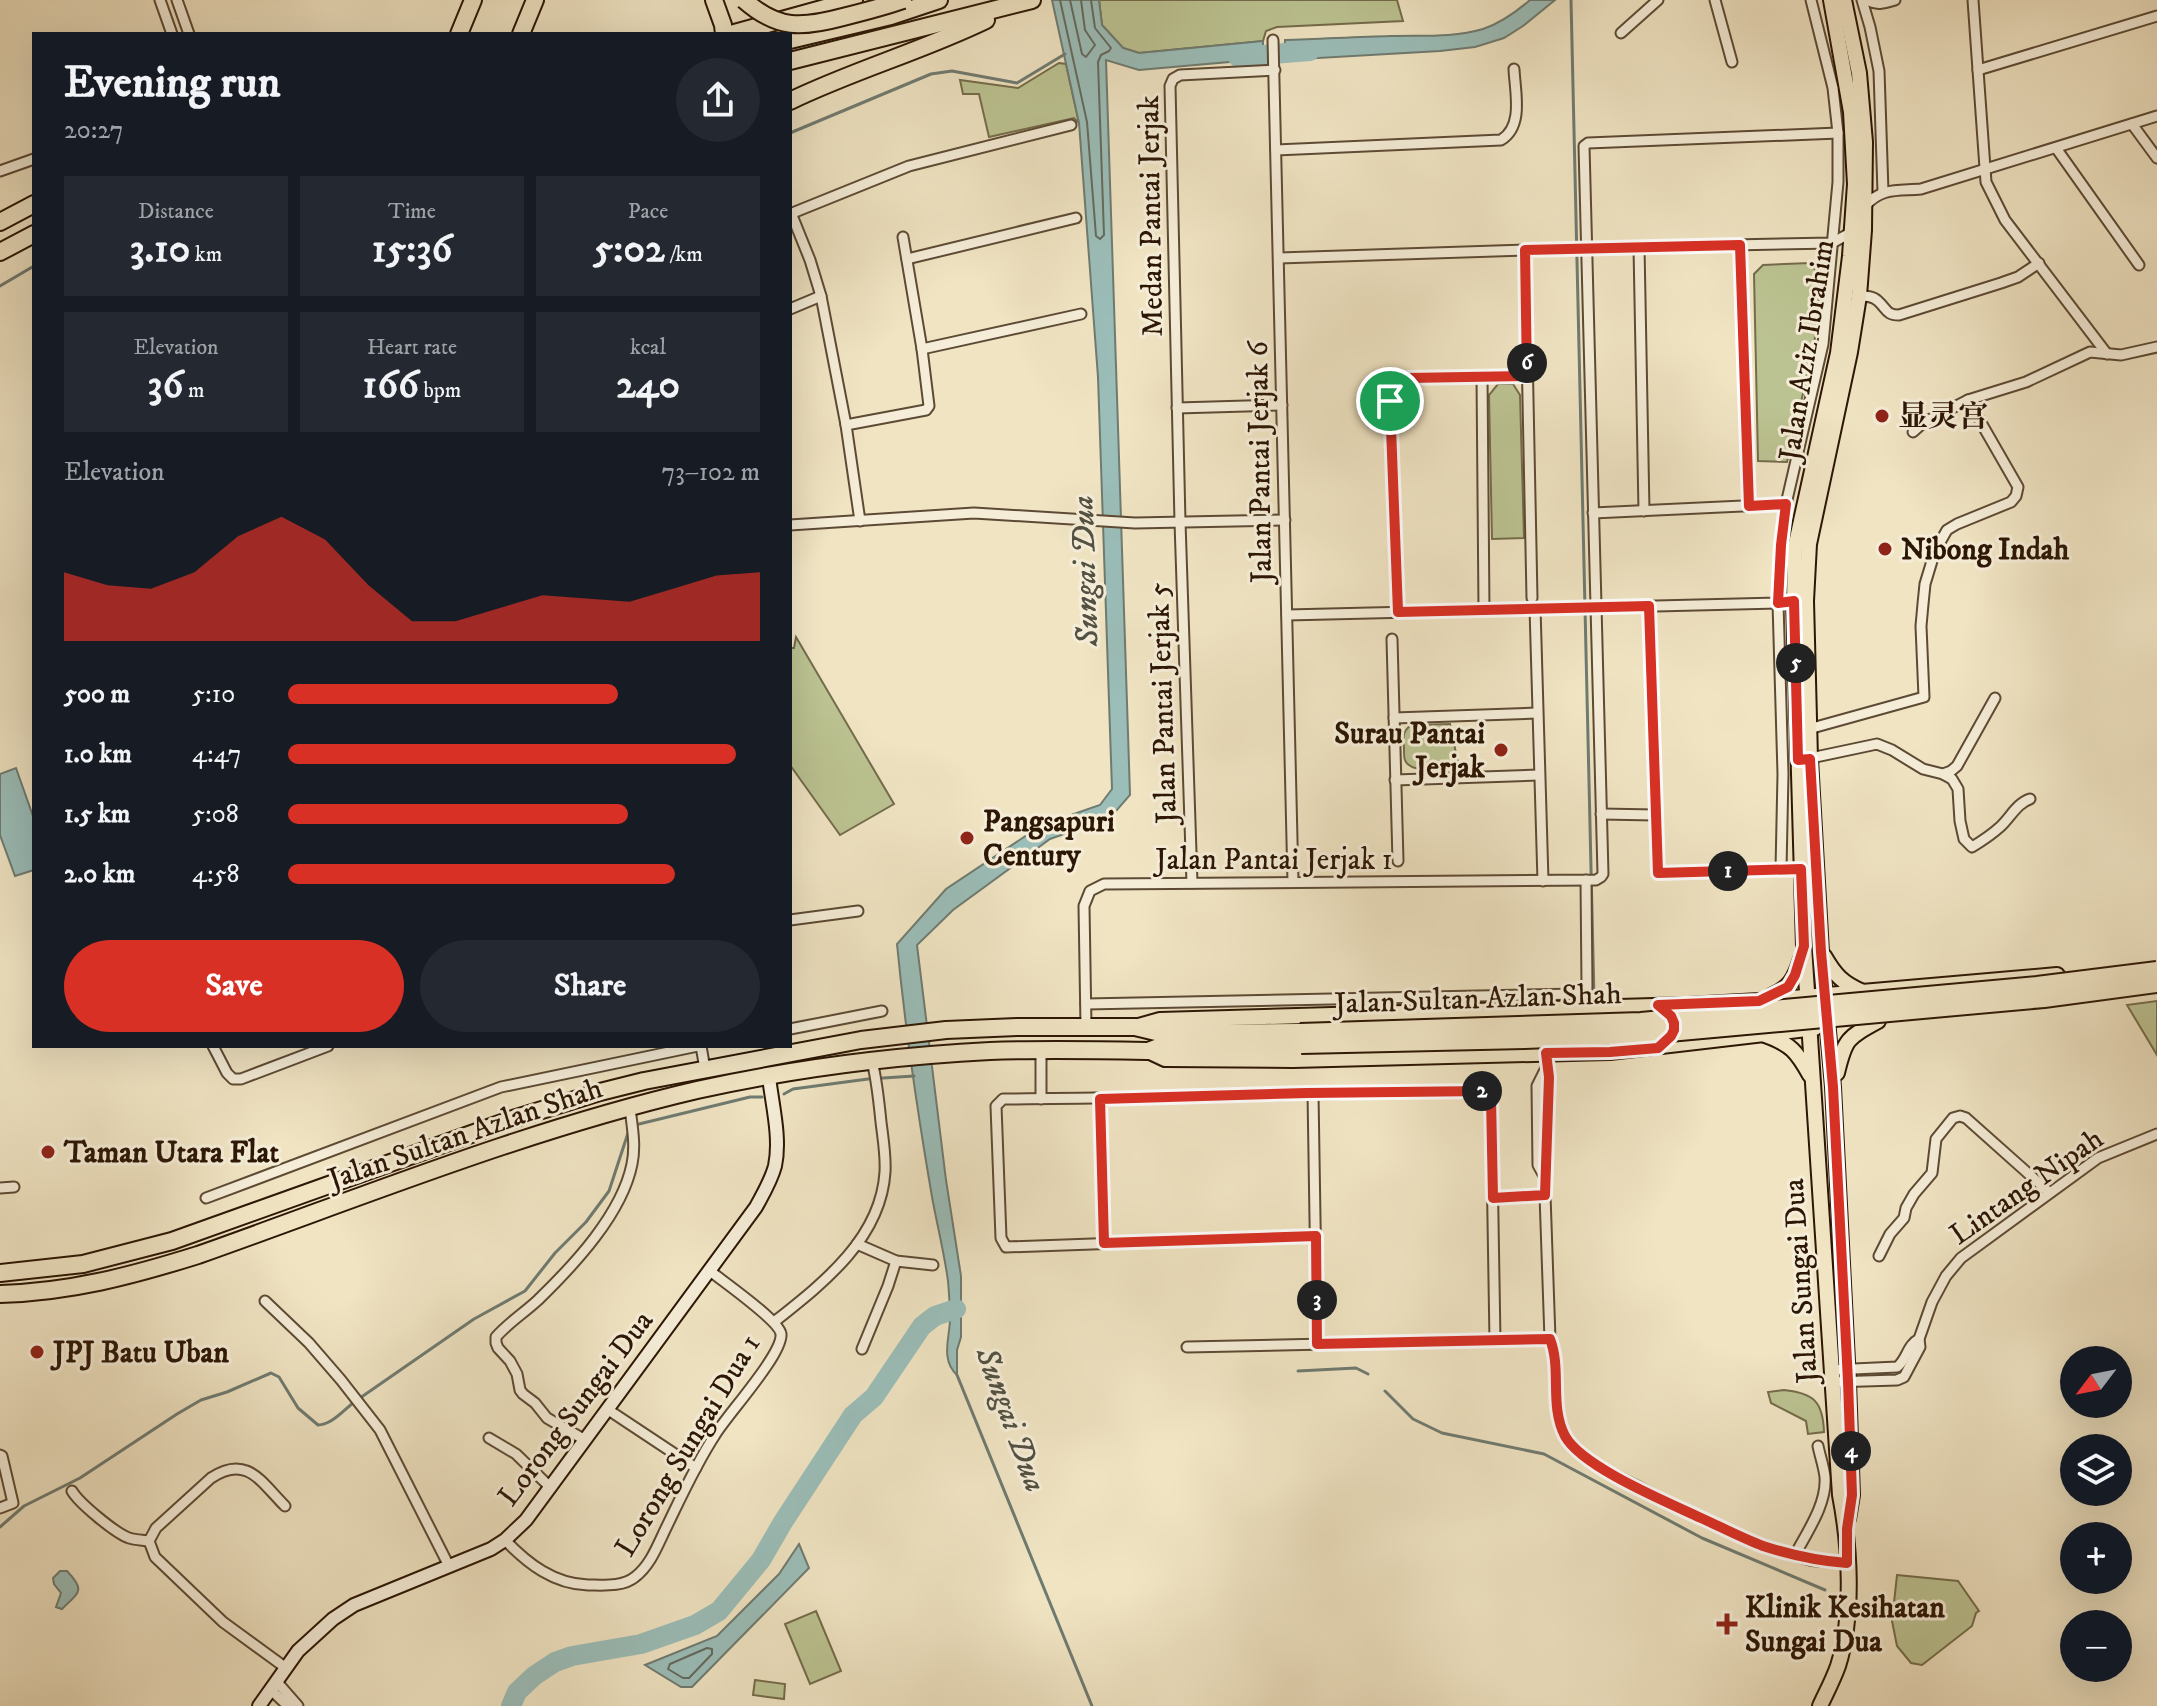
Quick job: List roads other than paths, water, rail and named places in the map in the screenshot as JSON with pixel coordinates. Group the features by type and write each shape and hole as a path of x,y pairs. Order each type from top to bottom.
{"highway":[{"path":"460,32 473,0"},
{"path":"522,32 535,0"},
{"path":"714,0 724,32"},
{"path":"744,0 771,19 798,26 815,25 903,0"},
{"path":"738,32 854,0"},
{"path":"792,40 891,16 939,0"},
{"path":"792,60 1024,2"},
{"path":"792,100 820,86 954,36 1024,2"},
{"path":"0,222 32,205"},
{"path":"0,252 32,235"},
{"name":"Jalan Sultan Azlan Shah","path":"0,1294 72,1288 149,1271 530,1137 631,1115 700,1090 769,1077 874,1067 902,1058 947,1054 1041,1050 1148,1051 1164,1045 1641,1021 2023,987 2157,968"},
{"name":"Jalan Sultan Azlan Shah","path":"0,1273 83,1264 172,1241 548,1107 644,1081 861,1040 946,1030 1086,1026 1135,1027 1160,1033 1300,1038 1525,1040 1647,1035 2157,987"}],"main road":[{"name":"Jalan Aziz Ibrahim","path":"1793,602 1809,544 1842,391 1859,296 1865,207 1865,142 1852,74 1831,0"},
{"name":"Jalan Aziz Ibrahim","path":"1809,1029 1801,869 1804,730 1793,602 1795,548 1838,353 1850,256 1855,149 1852,74 1844,0"},
{"name":"Jalan Aziz Ibrahim","path":"1804,759 1828,1026"},
{"path":"1759,1001 1788,987 1804,946"},
{"path":"1821,952 1844,983 1865,992"},
{"name":"Jalan Sultan Azlan Shah","path":"1135,1027 1160,1020 1759,1001 2157,968"},
{"name":"Jalan Sultan Azlan Shah","path":"1148,1051 1165,1059 1546,1061 1828,1026 2037,1006 2157,987"},
{"path":"1658,1005 1671,1016 1674,1023 1671,1036 1658,1048"},
{"path":"1833,1087 1845,1045 1855,1034 1878,1021"},
{"name":"Jalan Sungai Dua","path":"1820,1706 1838,1665 1848,1603 1847,1529 1840,1495 1833,1087 1828,1026"},
{"name":"Jalan Sungai Dua","path":"1809,1029 1840,1376"},
{"path":"1763,1034 1790,1046 1813,1079"}],"street":[{"path":"160,0 171,32"},
{"path":"177,0 188,32"},
{"path":"1621,33 1658,0"},
{"path":"1715,0 1732,62"},
{"path":"1781,869 1793,602 1781,545 1786,504 1823,344 1838,182 1838,133 1833,88 1811,0"},
{"path":"1864,0 1883,4"},
{"path":"1864,0 1880,82 1883,189 1865,207"},
{"path":"1870,27 1875,11 1895,0"},
{"path":"1973,0 1986,182 2000,211 2107,354"},
{"path":"1978,70 2157,16"},
{"name":"Jalan Pantai Jerjak 6","path":"1273,40 1293,882"},
{"name":"Medan Pantai Jerjak","path":"1180,522 1170,86 1173,79 1180,75 1274,67"},
{"path":"1276,150 1501,140 1511,132 1516,121 1514,69"},
{"path":"1866,186 1921,189 2157,116"},
{"path":"2132,124 2157,158"},
{"path":"792,213 909,166 1071,125"},
{"path":"1086,1004 1584,992 1587,988 1591,880 1603,874 1592,608 1593,513 1580,248 1586,144 1838,133"},
{"path":"2056,148 2139,265"},
{"path":"0,171 32,160"},
{"path":"792,215 821,296 846,425 860,521"},
{"path":"907,259 1076,218"},
{"path":"1279,258 1832,243 1852,232"},
{"path":"846,425 927,409 929,396 903,237"},
{"path":"1832,243 1850,256"},
{"path":"1740,245 1749,506"},
{"path":"1639,247 1644,511"},
{"path":"1525,250 1543,881"},
{"path":"1859,296 1871,297 1886,312 1899,315 2018,277 2039,263"},
{"path":"792,308 821,296"},
{"path":"922,349 1081,314"},
{"path":"1913,432 1923,423 1968,400 2026,382 2090,352 2121,355 2157,347"},
{"path":"1482,376 1484,610"},
{"path":"1398,612 1392,390 1407,378 1527,376"},
{"path":"1804,730 1924,697 1922,615 1925,584 1935,551 1947,530 2011,502 2018,487 1968,400"},
{"path":"1177,408 1282,405"},
{"path":"1593,513 1786,504"},
{"path":"792,525 974,513 1135,523 1285,520"},
{"name":"Jalan Pantai Jerjak 5","path":"1180,522 1192,883"},
{"path":"1287,615 1484,610 1534,603 1592,608 1793,602"},
{"path":"1649,606 1658,873 1801,869"},
{"path":"1392,639 1398,861"},
{"path":"1943,774 1957,766 1995,698"},
{"path":"1394,718 1537,713"},
{"path":"1804,759 1877,744 1923,769 1943,774 1952,779 1958,789 1964,839 1972,847 1994,832 2023,801 2030,799"},
{"path":"1395,780 1539,775"},
{"path":"1601,814 1655,815"},
{"name":"Jalan Pantai Jerjak 1","path":"1086,1026 1084,906 1090,891 1104,884 1591,880"},
{"path":"792,920 858,911"},
{"path":"792,1029 882,1011"},
{"path":"214,1048 233,1079 241,1079 320,1048"},
{"path":"206,1198 501,1087 690,1048"},
{"path":"700,1048 705,1069"},
{"path":"1041,1050 1041,1099"},
{"path":"1546,1061 1549,1077 1545,1195 1550,1339 1556,1409 1564,1433 1579,1452 1602,1468 1761,1545 1820,1561 1847,1563"},
{"name":"Lorong Sungai Dua 1","path":"505,1540 545,1574 582,1585 611,1585 633,1579 649,1563 715,1434 779,1344 780,1329 774,1322 841,1264 872,1219 885,1176 874,1067"},
{"name":"Lorong Sungai Dua","path":"259,1706 315,1634 354,1605 491,1549 526,1520 756,1207 767,1187 775,1164 776,1141 769,1077"},
{"path":"1316,1236 1004,1245 1001,1238 996,1106 1003,1099 1488,1092 1491,1098 1495,1341"},
{"path":"1313,1093 1317,1344"},
{"path":"1100,1099 1104,1243"},
{"path":"585,1440 547,1418 523,1394 517,1374 498,1348 496,1337 537,1300 603,1227 624,1194 633,1161 631,1115"},
{"path":"1879,1256 1890,1234 1904,1218 1914,1194 1932,1173 1936,1139 1953,1118 1966,1118 2049,1192"},
{"name":"Lintang Nipah","path":"1840,1376 1901,1365 1912,1342 1919,1339 1932,1302 1953,1267 1966,1254 2098,1158 2157,1134"},
{"path":"0,1188 14,1187"},
{"path":"1493,1198 1545,1195"},
{"path":"857,1244 896,1261 933,1265"},
{"path":"862,1349 896,1261"},
{"path":"709,1270 774,1322"},
{"path":"265,1301 309,1343 380,1430 449,1566"},
{"path":"1187,1347 1550,1339"},
{"path":"607,1409 696,1468"},
{"path":"489,1438 516,1454 551,1488"},
{"path":"1795,1555 1817,1513 1824,1490 1825,1477 1818,1446"},
{"path":"0,1455 13,1503 0,1508"},
{"path":"285,1506 243,1468 231,1468 211,1478 156,1528 149,1541 155,1557 223,1622 286,1668"},
{"path":"72,1491 80,1502 123,1535 149,1541"},
{"path":"274,1686 288,1706"},
{"path":"274,1686 298,1706"}],"water":[{"path":"1052,0 1099,0 1102,25 1123,48 1139,53 1263,41 1263,59 1139,70 1106,60 1130,795 1110,818 1050,839 953,910 917,945 961,1276 961,1337 957,1350 957,1375 947,1355 950,1318 948,1281 916,1099 897,944 946,889 1042,825 1100,805 1112,789 1098,377 1079,123"},
{"path":"1530,0 1555,0 1504,38 1475,47 1284,60 1285,40 1460,34 1496,24"},
{"path":"16,768 32,813 32,871 15,876 0,835 0,774"},
{"path":"799,1544 809,1568 692,1687 681,1687 645,1665 717,1636 779,1574"},
{"path":"60,1571 67,1571 78,1587 76,1595 62,1609 56,1607 61,1593 53,1578"}],"waterway":[{"path":"1571,0 1594,999"},
{"path":"1238,57 1310,51"},
{"path":"792,132 931,74 952,71 1017,83 1065,54"},
{"path":"0,286 32,267"},
{"path":"784,1094 793,1089 914,1076"},
{"path":"635,1125 750,1097 762,1097"},
{"path":"360,1398 474,1319 525,1291 609,1191 629,1130"},
{"path":"511,1706 517,1692 555,1662 641,1644 695,1625 719,1611 761,1560 853,1415 874,1397 922,1326 935,1316 956,1309"},
{"path":"1298,1371 1356,1368 1368,1374"},
{"path":"0,1527 24,1506 80,1478 201,1400 271,1373 279,1377 298,1408 318,1425 332,1420 353,1403"},
{"name":"Sungai Dua","path":"957,1375 1092,1706"},
{"path":"1385,1391 1413,1419 1442,1433 1544,1454 1702,1538 1825,1590"}],"place":[{"name":"显灵宫","path":"1882,416"},
{"name":"Nibong Indah","path":"1885,549"},
{"name":"Surau Pantai Jerjak","path":"1501,750"},
{"name":"Pangsapuri Century","path":"967,838"},
{"name":"Taman Utara Flat","path":"48,1152"},
{"name":"JPJ Batu Uban","path":"37,1352"},
{"name":"Klinik Kesihatan Sungai Dua","path":"1727,1624"}]}
